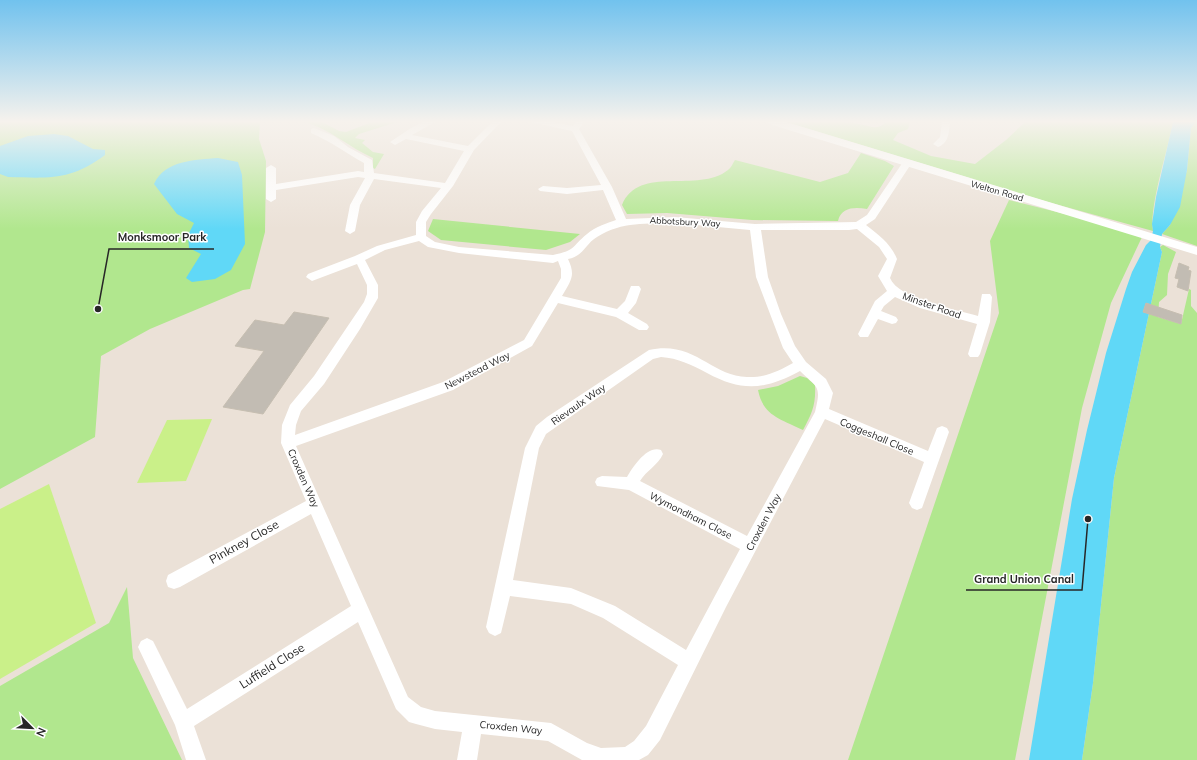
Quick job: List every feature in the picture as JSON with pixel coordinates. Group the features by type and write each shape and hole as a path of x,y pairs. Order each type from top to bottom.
{"street":[{"path":"350,231 355,205 368,184 369,162 361,157"},
{"path":"312,277 359,259 381,248 421,236 421,222 448,186 465,157"},
{"path":"592,157 622,222"},
{"name":"Welton Road","path":"885,157 1197,251"},
{"path":"859,225 865,222 877,209 906,164"},
{"path":"271,168 271,199"},
{"path":"272,188 358,174 369,174 448,186"},
{"path":"543,189 567,191 607,187"},
{"name":"Abbotsbury Way","path":"421,236 432,245 459,250 544,259 562,258 580,249 591,236 609,226 622,222 675,220 755,228 834,228 859,225"},
{"name":"Minster Road","path":"859,225 890,253 892,259 884,276 886,283 894,291 912,300 984,322"},
{"name":"Croxden Way","path":"359,259 371,280 373,294 356,326 319,380 295,409 289,425 288,444 402,703 416,715 435,720 551,732 581,750 601,758 627,758 641,748 653,733 690,663 720,601 822,412 826,393 821,382 801,365 789,348 763,280 755,228"},
{"name":"Newstead Way","path":"288,444 448,386 528,343 567,278 567,269 562,258"},
{"path":"620,314 630,303 636,289"},
{"path":"864,334 879,304 894,291"},
{"path":"974,354 984,322 986,296"},
{"path":"556,298 620,314 643,327"},
{"path":"874,313 892,320"},
{"name":"Rievaulx Way","path":"495,627 532,448 541,430 552,421 649,356 659,352 672,352 687,357 738,381 767,380 801,365"},
{"name":"Coggeshall Close","path":"822,412 932,459"},
{"path":"917,503 942,432"},
{"path":"631,484 638,471 656,454"},
{"name":"Wymondham Close","path":"602,482 631,484 750,546"},
{"name":"Pinkney Close","path":"174,581 315,504"},
{"path":"503,587 571,596 609,612 690,663"},
{"name":"Luffield Close","path":"183,722 361,610"},
{"path":"147,648 183,722 196,760"},
{"path":"467,760 473,723"}],"green space":[{"path":"0,157 265,157 265,232 250,289 243,290 150,329 101,356 95,437 0,489"},
{"path":"372,157 382,157 375,169 373,168"},
{"path":"858,157 874,157 894,166 867,209 849,209 842,213 838,221 752,220 667,213 627,214 622,205 630,193 642,186 655,182 701,180 716,177 729,169 735,160 820,182 848,173"},
{"path":"902,157 939,157 975,164 983,157 1165,157 1156,193 1153,231 1048,202"},
{"path":"1188,157 1197,157 1197,246 1162,234 1170,225 1187,170"},
{"path":"1009,200 1073,216 1142,237 1111,303 1082,408 1015,760 848,760 999,313 990,241"},
{"path":"433,219 580,234 570,242 546,250 441,240 428,231"},
{"path":"1163,245 1176,252 1168,274 1167,295 1159,302 1158,317 1181,324 1189,289 1191,290 1191,306 1197,313 1197,760 1082,760 1093,683 1114,478 1162,252 1160,247"},
{"path":"800,376 807,378 815,385 813,409 803,430 774,416 764,406 760,399 758,390 778,386"},
{"path":"212,419 186,481 137,483 167,420"},
{"path":"49,484 96,623 0,679 0,509"},
{"path":"127,587 133,658 182,760 0,760 0,686 109,623"}],"water":[{"path":"0,157 101,157 81,170 59,176 36,178 8,177 0,174"},
{"path":"1165,157 1188,157 1180,207 1170,225 1162,234 1160,247 1162,252 1114,478 1093,683 1082,760 1029,760 1072,499 1087,430 1106,353 1126,289 1132,272 1146,245 1151,240 1156,197"},
{"path":"218,158 238,162 242,175 245,244 231,270 215,279 192,282 186,278 201,254 189,248 188,235 194,223 177,214 154,184 165,170 173,166 191,161"}],"building":[{"path":"1179,263 1189,267 1188,270 1191,271 1188,291 1177,287 1179,279 1175,278"},
{"path":"1146,303 1182,315 1181,324 1143,312"},
{"path":"294,312 329,318 263,414 223,407 264,351 235,346 255,320 284,325"}],"place":[{"name":"Monksmoor Park","path":"98,309"},
{"name":"Grand Union Canal","path":"1088,519"}]}
